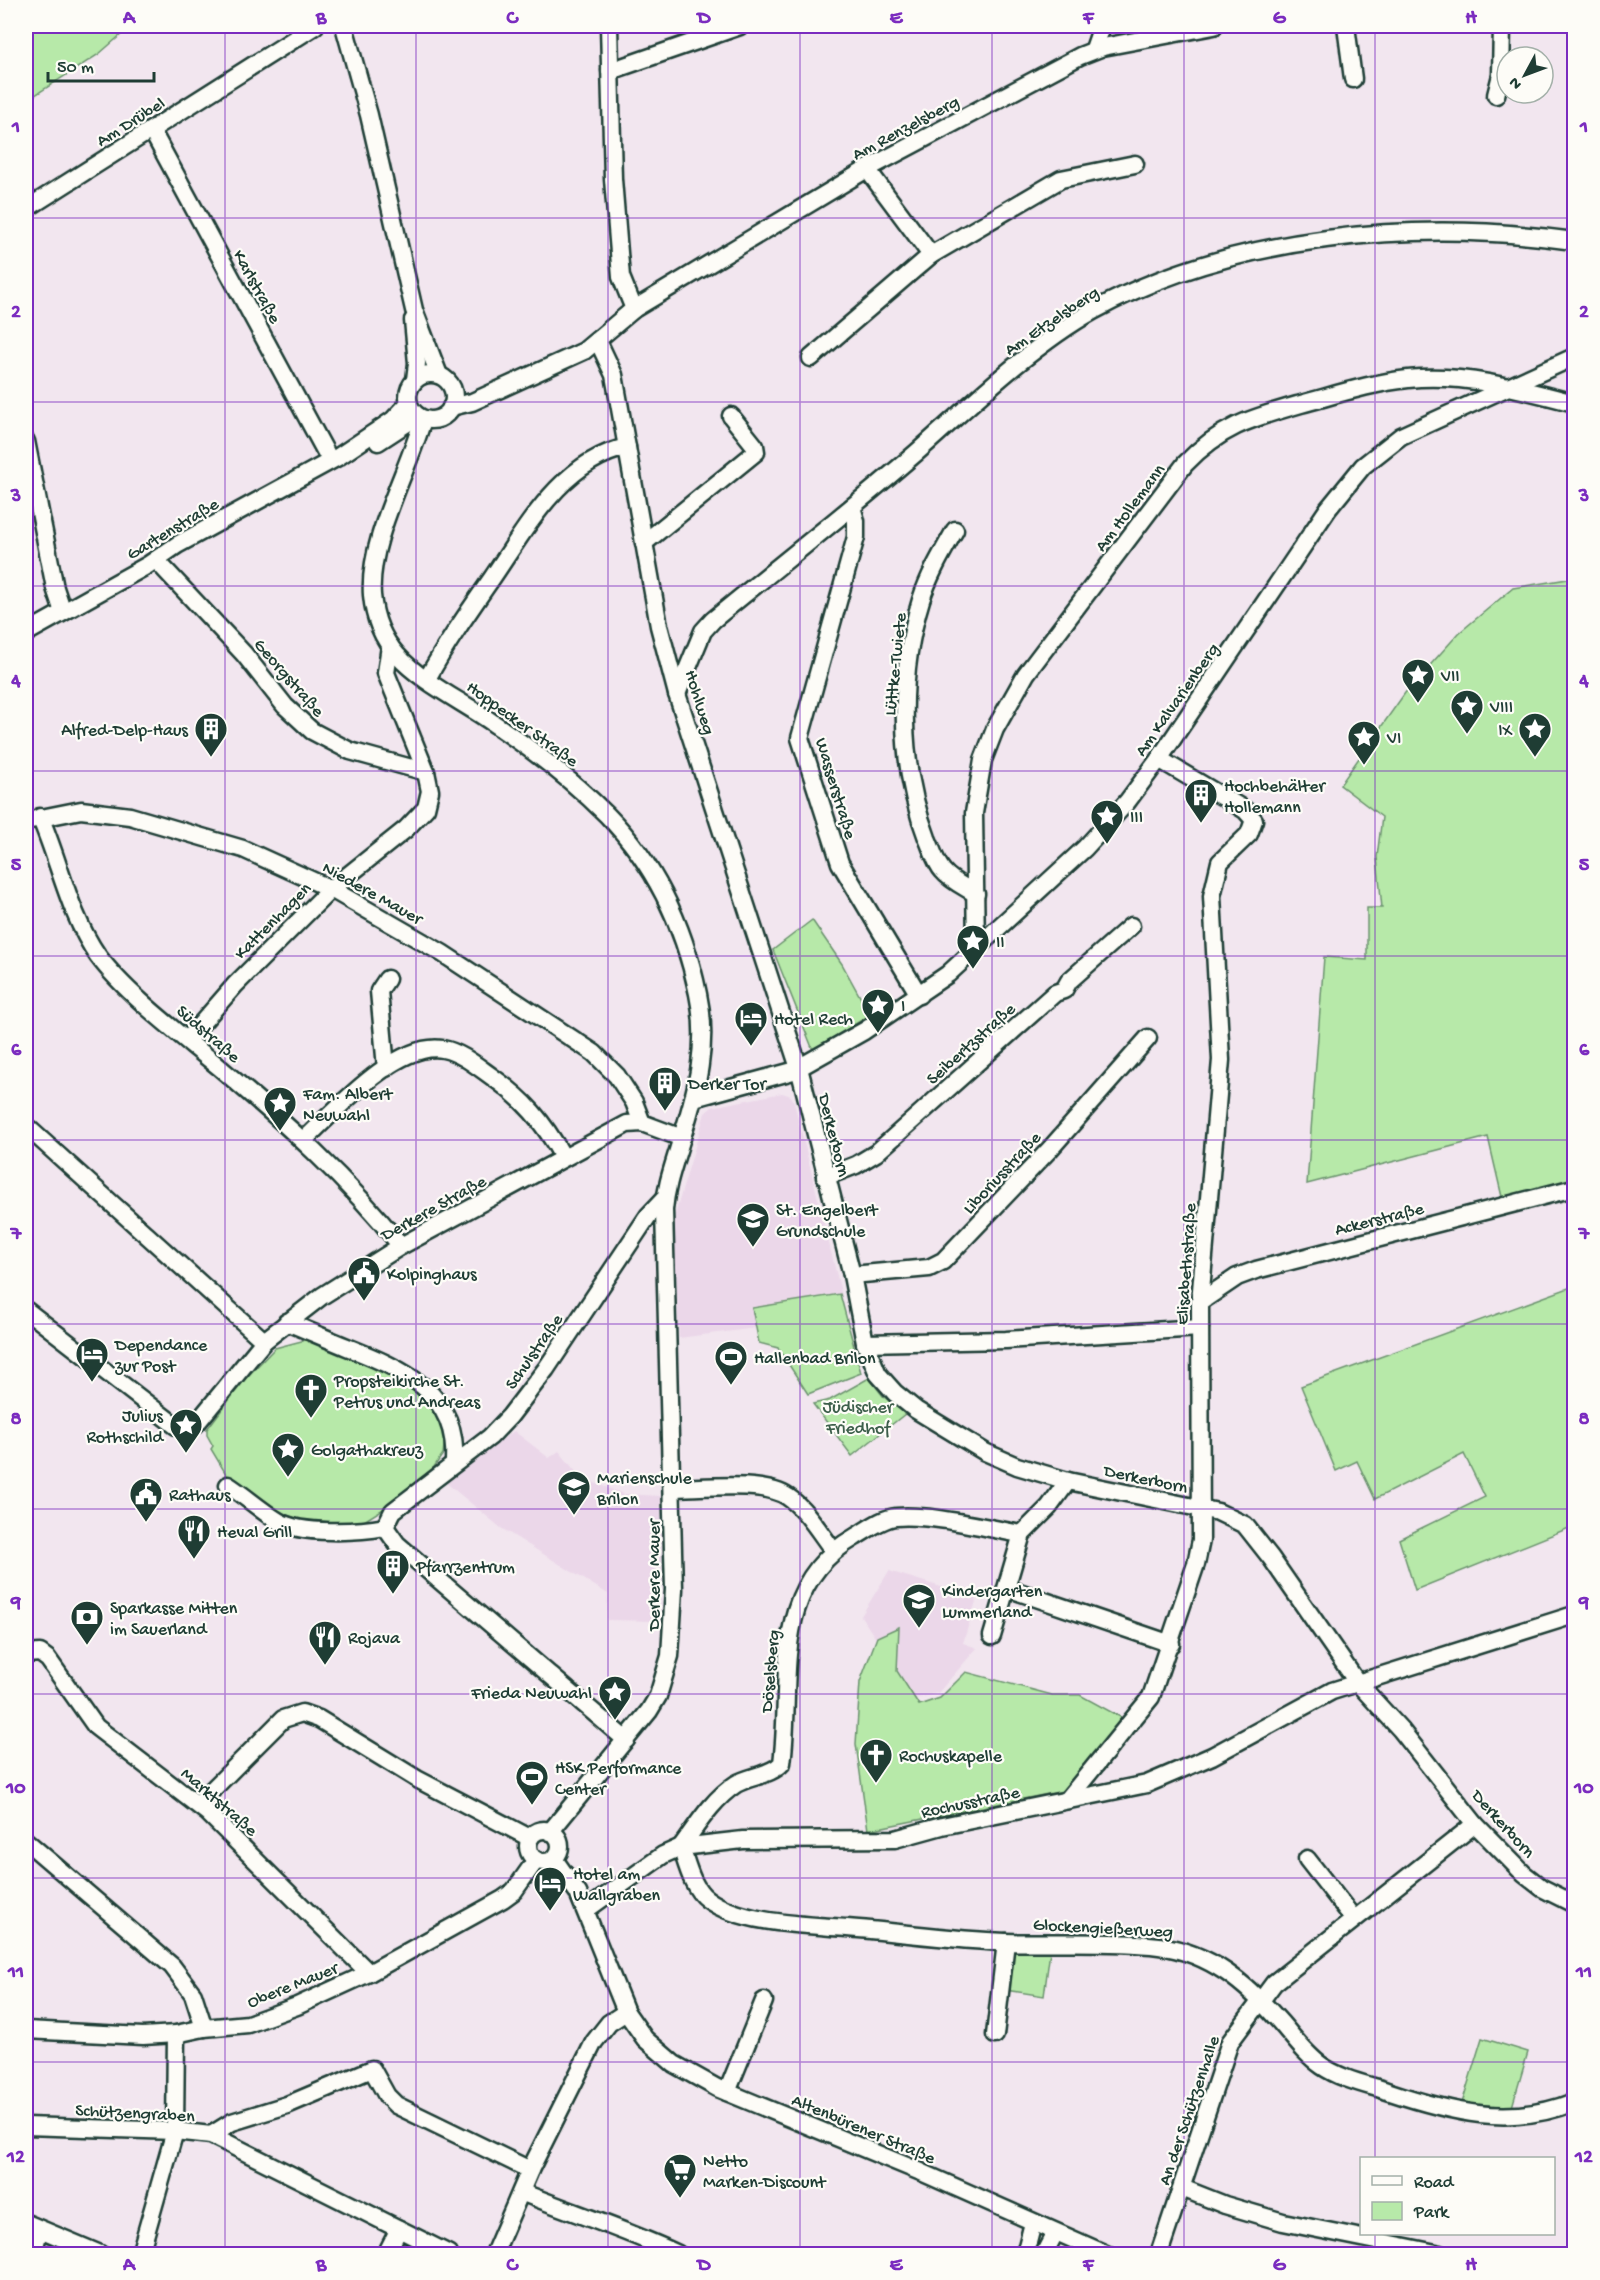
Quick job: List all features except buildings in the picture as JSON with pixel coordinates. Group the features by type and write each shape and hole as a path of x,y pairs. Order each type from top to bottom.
{"street":[{"name":"Am Drübel","path":"26,209 315,26"},
{"path":"344,26 369,115 414,310 439,375"},
{"path":"609,26 614,179 621,277 634,309"},
{"path":"610,71 740,26"},
{"path":"1094,49 1102,26"},
{"name":"Am Renzelsberg","path":"598,341 634,309 867,169 1094,49 1214,26"},
{"path":"1346,26 1353,79"},
{"path":"1502,26 1502,45"},
{"name":"Karlstraße","path":"152,131 334,458"},
{"path":"811,358 931,255 1061,179 1135,164"},
{"path":"867,169 931,255"},
{"name":"Am Etzelsberg","path":"677,694 705,627 852,507 1009,373 1092,312 1194,267 1264,250 1346,237 1401,233 1482,233 1575,241"},
{"path":"414,310 412,330 417,363 415,380 408,391 417,413 442,417 452,399 446,379 439,375 426,374 415,380"},
{"path":"452,399 486,395 576,355 598,341"},
{"name":"Hohlweg","path":"598,341 614,375 658,626 677,694 799,1068"},
{"name":"Am Kalvarienberg","path":"694,1098 799,1068 864,1031 948,974 1094,839 1159,759 1328,509 1363,466 1393,440 1575,357"},
{"name":"Am Hollemann","path":"976,948 974,813 983,760 995,729 1026,674 1185,464 1204,445 1247,419 1391,381 1410,379 1510,386 1575,403"},
{"name":"Gartenstraße","path":"26,633 156,560 177,545 334,458 393,420 417,413"},
{"name":"Gartenstraße","path":"334,458 359,452 387,437 417,413"},
{"name":"Hoppecker Straße","path":"417,413 409,462 379,542 372,575 375,615 390,646 403,661 553,767 607,815 641,855 665,893 689,962 701,1016 702,1061"},
{"path":"644,543 756,452 755,446 731,416"},
{"path":"387,437 394,437 402,442 409,455 409,462"},
{"path":"26,441 55,588 63,612"},
{"path":"427,679 456,629 550,497 594,458 627,447"},
{"name":"Wasserstraße","path":"852,507 856,537 800,738 840,863 919,995"},
{"name":"Lüttke-Twiete","path":"955,531 935,566 918,611 908,679 907,750 917,808 936,859 947,875 976,894"},
{"name":"Georgstraße","path":"156,560 240,649 292,713 312,731 350,751 426,772"},
{"name":"Kattenhagen","path":"187,1040 235,985 331,889 420,815 430,797 426,772 388,683 386,664 390,646"},
{"name":"Elisabethstraße","path":"1066,1800 1151,1697 1171,1644 1196,1564 1201,1540 1200,1302 1221,1060 1211,910 1213,885 1220,862 1249,834 1254,820 1245,810 1159,759"},
{"name":"Niedere Mauer","path":"33,819 93,810 130,816 219,841 262,857 331,889 434,948 594,1053 617,1076 634,1102 642,1123"},
{"name":"Südstraße","path":"33,819 93,947 115,975 304,1140 371,1208 401,1245"},
{"name":"Seibertzstraße","path":"825,1177 871,1157 1055,993 1064,990 1069,981 1131,926"},
{"path":"387,979 379,991 387,1068"},
{"name":"Liboriusstraße","path":"852,1275 929,1268 943,1262 1050,1149 1148,1038"},
{"path":"304,1140 360,1087 387,1068 415,1053 429,1049 455,1053 525,1102 563,1157"},
{"name":"Derkere Mauer","path":"550,1832 626,1740 658,1696 670,1656 674,1588 665,1198 694,1098 702,1061"},
{"name":"Derkerborn","path":"799,1068 825,1177 852,1275 865,1343 874,1368 885,1384 916,1410 1003,1461 1068,1481 1228,1516 1254,1534 1357,1682 1401,1730 1475,1824 1524,1874 1542,1888 1575,1904"},
{"path":"642,1123 682,1138"},
{"name":"Derkere Straße","path":"26,1310 176,1426 186,1430 196,1424 264,1341 287,1322 401,1245 627,1124 642,1123"},
{"path":"26,1126 264,1341"},
{"name":"Ackerstraße","path":"1200,1302 1237,1277 1256,1270 1575,1188"},
{"name":"Schulstraße","path":"385,1527 393,1511 454,1462 495,1433 530,1391 648,1216 665,1198"},
{"path":"287,1322 404,1372 427,1389 440,1404 452,1430 454,1462"},
{"path":"865,1343 1006,1340 1200,1328"},
{"path":"992,1636 1022,1534 1049,1507 1068,1481"},
{"path":"228,1485 279,1522 290,1525 351,1532 385,1527 397,1544 626,1740"},
{"path":"672,1488 749,1488 779,1492 795,1503 833,1550"},
{"name":"Döselsberg","path":"681,1847 726,1792 743,1780 774,1770 782,1763 786,1660 790,1629 797,1606 823,1559 833,1550 893,1517 1022,1534"},
{"path":"1007,1588 1171,1644"},
{"name":"Rochusstraße","path":"586,1910 663,1855 681,1847 743,1840 895,1839 1147,1784 1212,1756 1318,1698 1357,1682 1575,1614"},
{"name":"Marktstraße","path":"26,1654 40,1653 48,1659 89,1719 102,1732 198,1804 245,1847 369,1973"},
{"path":"198,1804 283,1719 295,1713 319,1719 417,1779 530,1838"},
{"name":"An der Schützenhalle","path":"1160,2254 1230,2042 1260,2000 1274,1983 1475,1824"},
{"path":"539,1831 550,1832 560,1844 554,1859 548,1862 536,1860 529,1850 530,1838 539,1831"},
{"path":"26,1841 166,1960 193,1994 204,2028"},
{"name":"Glockengießerweg","path":"681,1847 693,1881 702,1895 716,1904 757,1918 790,1924 1006,1942 1110,1943 1159,1946 1191,1952 1236,1978 1260,2000 1321,2066 1352,2080 1415,2100 1478,2116 1516,2117 1552,2111 1575,2102"},
{"name":"Altenbürener Straße","path":"554,1859 571,1881 586,1910 626,2012 640,2033 660,2053 685,2072 921,2172 1106,2254"},
{"path":"1307,1859 1354,1919"},
{"name":"Obere Mauer","path":"26,2030 143,2036 248,2024 270,2018 369,1973 503,1899 514,1891 536,1860"},
{"path":"995,2035 1006,1942"},
{"path":"728,2092 764,2001"},
{"path":"494,2254 530,2170 594,2042 609,2022 626,2012"},
{"path":"140,2254 175,2132 176,2034"},
{"name":"Schützengraben","path":"26,2126 211,2135 232,2122 287,2105 372,2068 387,2096 396,2104 530,2170"},
{"path":"211,2135 449,2254"},
{"path":"1182,2188 1225,2205 1283,2222 1441,2254"},
{"path":"521,2192 584,2217 631,2232 678,2254"},
{"path":"1025,2254 1033,2223"},
{"path":"33,2254 32,2227 100,2254"},
{"path":"386,2254 399,2229"},
{"path":"1044,2254 1055,2233"}],"shaded area":[{"name":"St. Engelbert Grundschule","path":"782,1093 791,1096 794,1102 861,1373 808,1394 778,1348 759,1343 756,1328 679,1338 674,1218 705,1113 712,1107"},
{"name":"Marienschule Brilon","path":"514,1431 549,1458 559,1451 581,1478 624,1494 661,1496 660,1621 607,1620 608,1594 501,1528 444,1481"},
{"name":"Kindergarten Lummerland","path":"889,1571 977,1598 963,1643 977,1648 938,1693 915,1699 861,1616"}],"green space":[{"path":"26,26 131,26 99,54 26,101"},
{"path":"1574,578 1574,1179 1502,1197 1488,1137 1307,1184 1324,957 1367,960 1367,908 1382,908 1377,857 1382,817 1340,785 1405,693 1459,633 1513,588"},
{"path":"812,920 842,964 870,1015 813,1050 773,950"},
{"path":"1574,1286 1574,1526 1415,1590 1399,1539 1485,1497 1464,1454 1375,1499 1357,1461 1336,1471 1301,1386"},
{"path":"840,1294 861,1373 808,1394 778,1348 759,1343 752,1308"},
{"path":"309,1339 376,1364 423,1394 446,1429 443,1454 434,1467 385,1508 364,1521 351,1525 311,1523 274,1511 229,1479 211,1449 213,1446 207,1435 207,1429 246,1378 275,1348"},
{"name":"Jüdischer Friedhof","path":"869,1378 883,1396 905,1414 852,1456 813,1404 830,1400"},
{"path":"899,1627 897,1671 919,1705 940,1698 966,1672 1052,1695 1080,1695 1124,1719 1073,1789 868,1830 856,1744 860,1682 877,1637"},
{"path":"1015,1950 1050,1951 1044,1996 1005,1990 1009,1954"},
{"path":"1482,2038 1528,2052 1512,2107 1462,2103"}],"place":[{"name":"VII","path":"1418,704"},
{"name":"VIII","path":"1467,735"},
{"name":"Alfred-Delp-Haus","path":"211,758"},
{"name":"IX","path":"1535,758"},
{"name":"VI","path":"1364,766"},
{"name":"Hochbehälter Hollemann","path":"1201,824"},
{"name":"III","path":"1107,845"},
{"name":"II","path":"973,970"},
{"name":"I","path":"878,1034"},
{"name":"Hotel Rech","path":"751,1047"},
{"name":"Derker Tor","path":"665,1112"},
{"name":"Fam. Albert Neuwahl","path":"280,1132"},
{"name":"St. Engelbert Grundschule","path":"753,1248"},
{"name":"Kolpinghaus","path":"364,1302"},
{"name":"Dependance zur Post","path":"92,1383"},
{"name":"Hallenbad Brilon","path":"731,1386"},
{"name":"Propsteikirche St. Petrus und Andreas","path":"311,1419"},
{"name":"Julius Rothschild","path":"186,1454"},
{"name":"Golgathakreuz","path":"288,1478"},
{"name":"Marienschule Brilon","path":"574,1516"},
{"name":"Rathaus","path":"146,1523"},
{"name":"Heval Grill","path":"194,1560"},
{"name":"Pfarrzentrum","path":"393,1595"},
{"name":"Kindergarten Lummerland","path":"919,1629"},
{"name":"Sparkasse Mitten im Sauerland","path":"87,1646"},
{"name":"Rojava","path":"325,1666"},
{"name":"Frieda Neuwahl","path":"615,1721"},
{"name":"Rochuskapelle","path":"876,1784"},
{"name":"HSK Performance Center","path":"532,1806"},
{"name":"Hotel am Wallgraben","path":"550,1912"},
{"name":"Netto Marken-Discount","path":"680,2199"}]}
